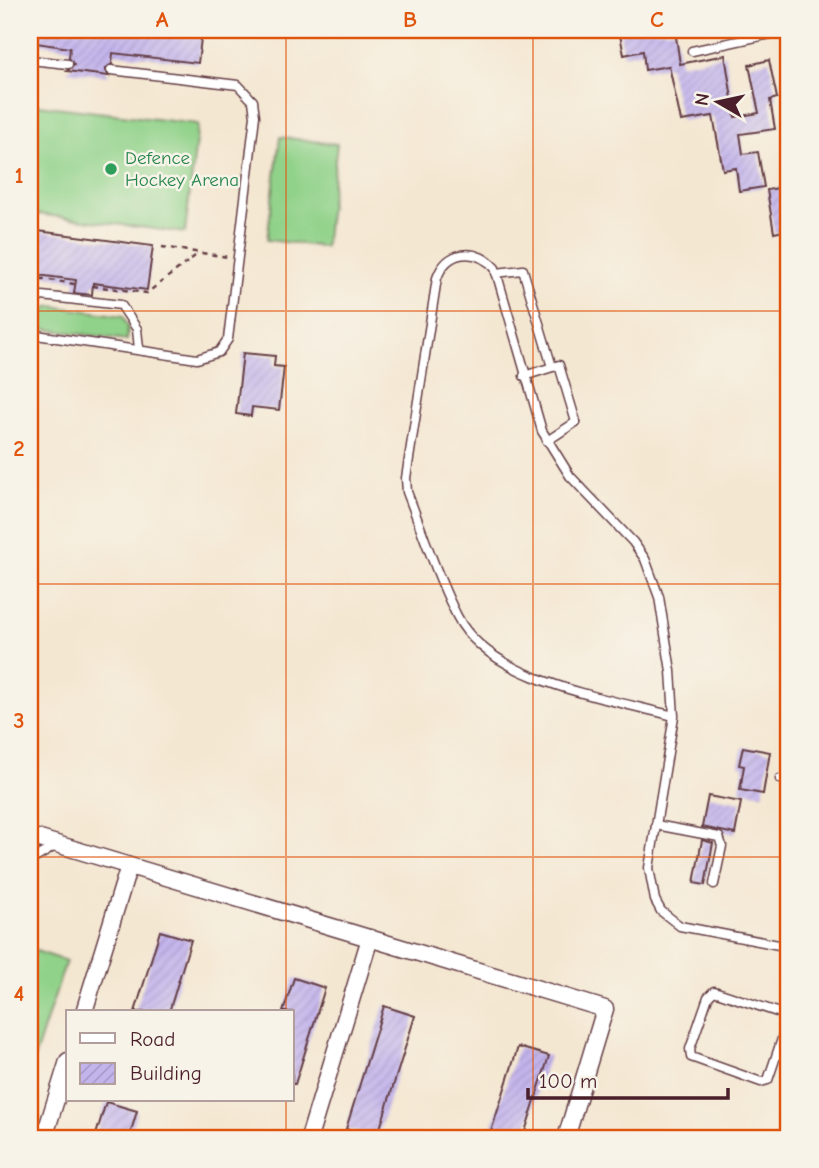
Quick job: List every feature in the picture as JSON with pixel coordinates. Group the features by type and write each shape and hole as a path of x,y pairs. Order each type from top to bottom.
{"street":[{"path":"30,836 605,1009 566,1138"},
{"path":"85,1010 130,866"},
{"path":"309,1138 370,938"},
{"path":"44,1138 66,1067"}],"lane":[{"path":"692,51 789,30"},
{"path":"30,60 68,64"},
{"path":"30,334 197,359 219,352 228,339 256,116 253,101 238,85 111,70"},
{"path":"674,716 524,674 503,664 484,649 457,617 407,492 406,469 437,278 442,265 449,257 465,255 486,259 496,273 524,376 547,441 570,476 634,542 654,578 671,671 674,716 649,868 650,885 655,900 668,919 680,926 789,947"},
{"path":"496,273 523,270 552,367"},
{"path":"30,303 42,296 121,305 137,329 139,349"},
{"path":"524,376 559,365 576,422 547,441"},
{"path":"656,825 721,839 714,884"},
{"path":"30,860 50,849 52,843"},
{"path":"714,991 786,1015 787,1024 779,1050 770,1077 761,1082 693,1059 689,1053 708,997 714,991"},
{"path":"779,1050 789,1053"}],"path":[{"path":"162,247 238,258"},
{"path":"93,286 147,293 199,253"},
{"path":"30,277 75,284"}],"green space":[{"name":"Defence Hockey Arena","path":"30,104 198,124 185,233 30,213"},
{"path":"280,137 337,144 325,247 267,240"},
{"path":"51,306 123,316 128,327 127,340 36,328 39,312"},
{"path":"30,949 66,961 33,1062 30,1061"}],"building":[{"path":"37,30 202,30 198,63 113,53 112,64 105,69 109,76 67,71 74,65 69,58 70,48 36,43"},
{"path":"619,30 675,30 680,64 725,55 735,117 759,113 749,65 769,60 777,98 770,100 775,129 740,134 743,154 758,152 764,187 739,191 736,168 723,170 713,116 681,121 669,66 645,70 643,51 624,55"},
{"path":"784,187 789,230 774,233 767,190"},
{"path":"30,230 153,246 147,290 93,283 92,295 74,293 76,280 30,274"},
{"path":"243,353 275,356 274,366 284,367 279,410 252,407 251,416 236,414"},
{"path":"743,747 770,752 763,794 740,790 744,766 739,765"},
{"path":"708,796 741,802 735,834 702,827"},
{"path":"702,840 713,843 705,885 694,883"},
{"path":"160,931 191,940 170,1010 136,1010"},
{"path":"294,978 325,988 295,1084 294,1010 284,1010"},
{"path":"384,1006 415,1016 377,1138 346,1129"},
{"path":"518,1047 549,1056 523,1138 489,1138"},
{"path":"106,1102 137,1111 129,1138 95,1138"}],"place":[{"name":"Defence Hockey Arena","path":"111,169"}]}
